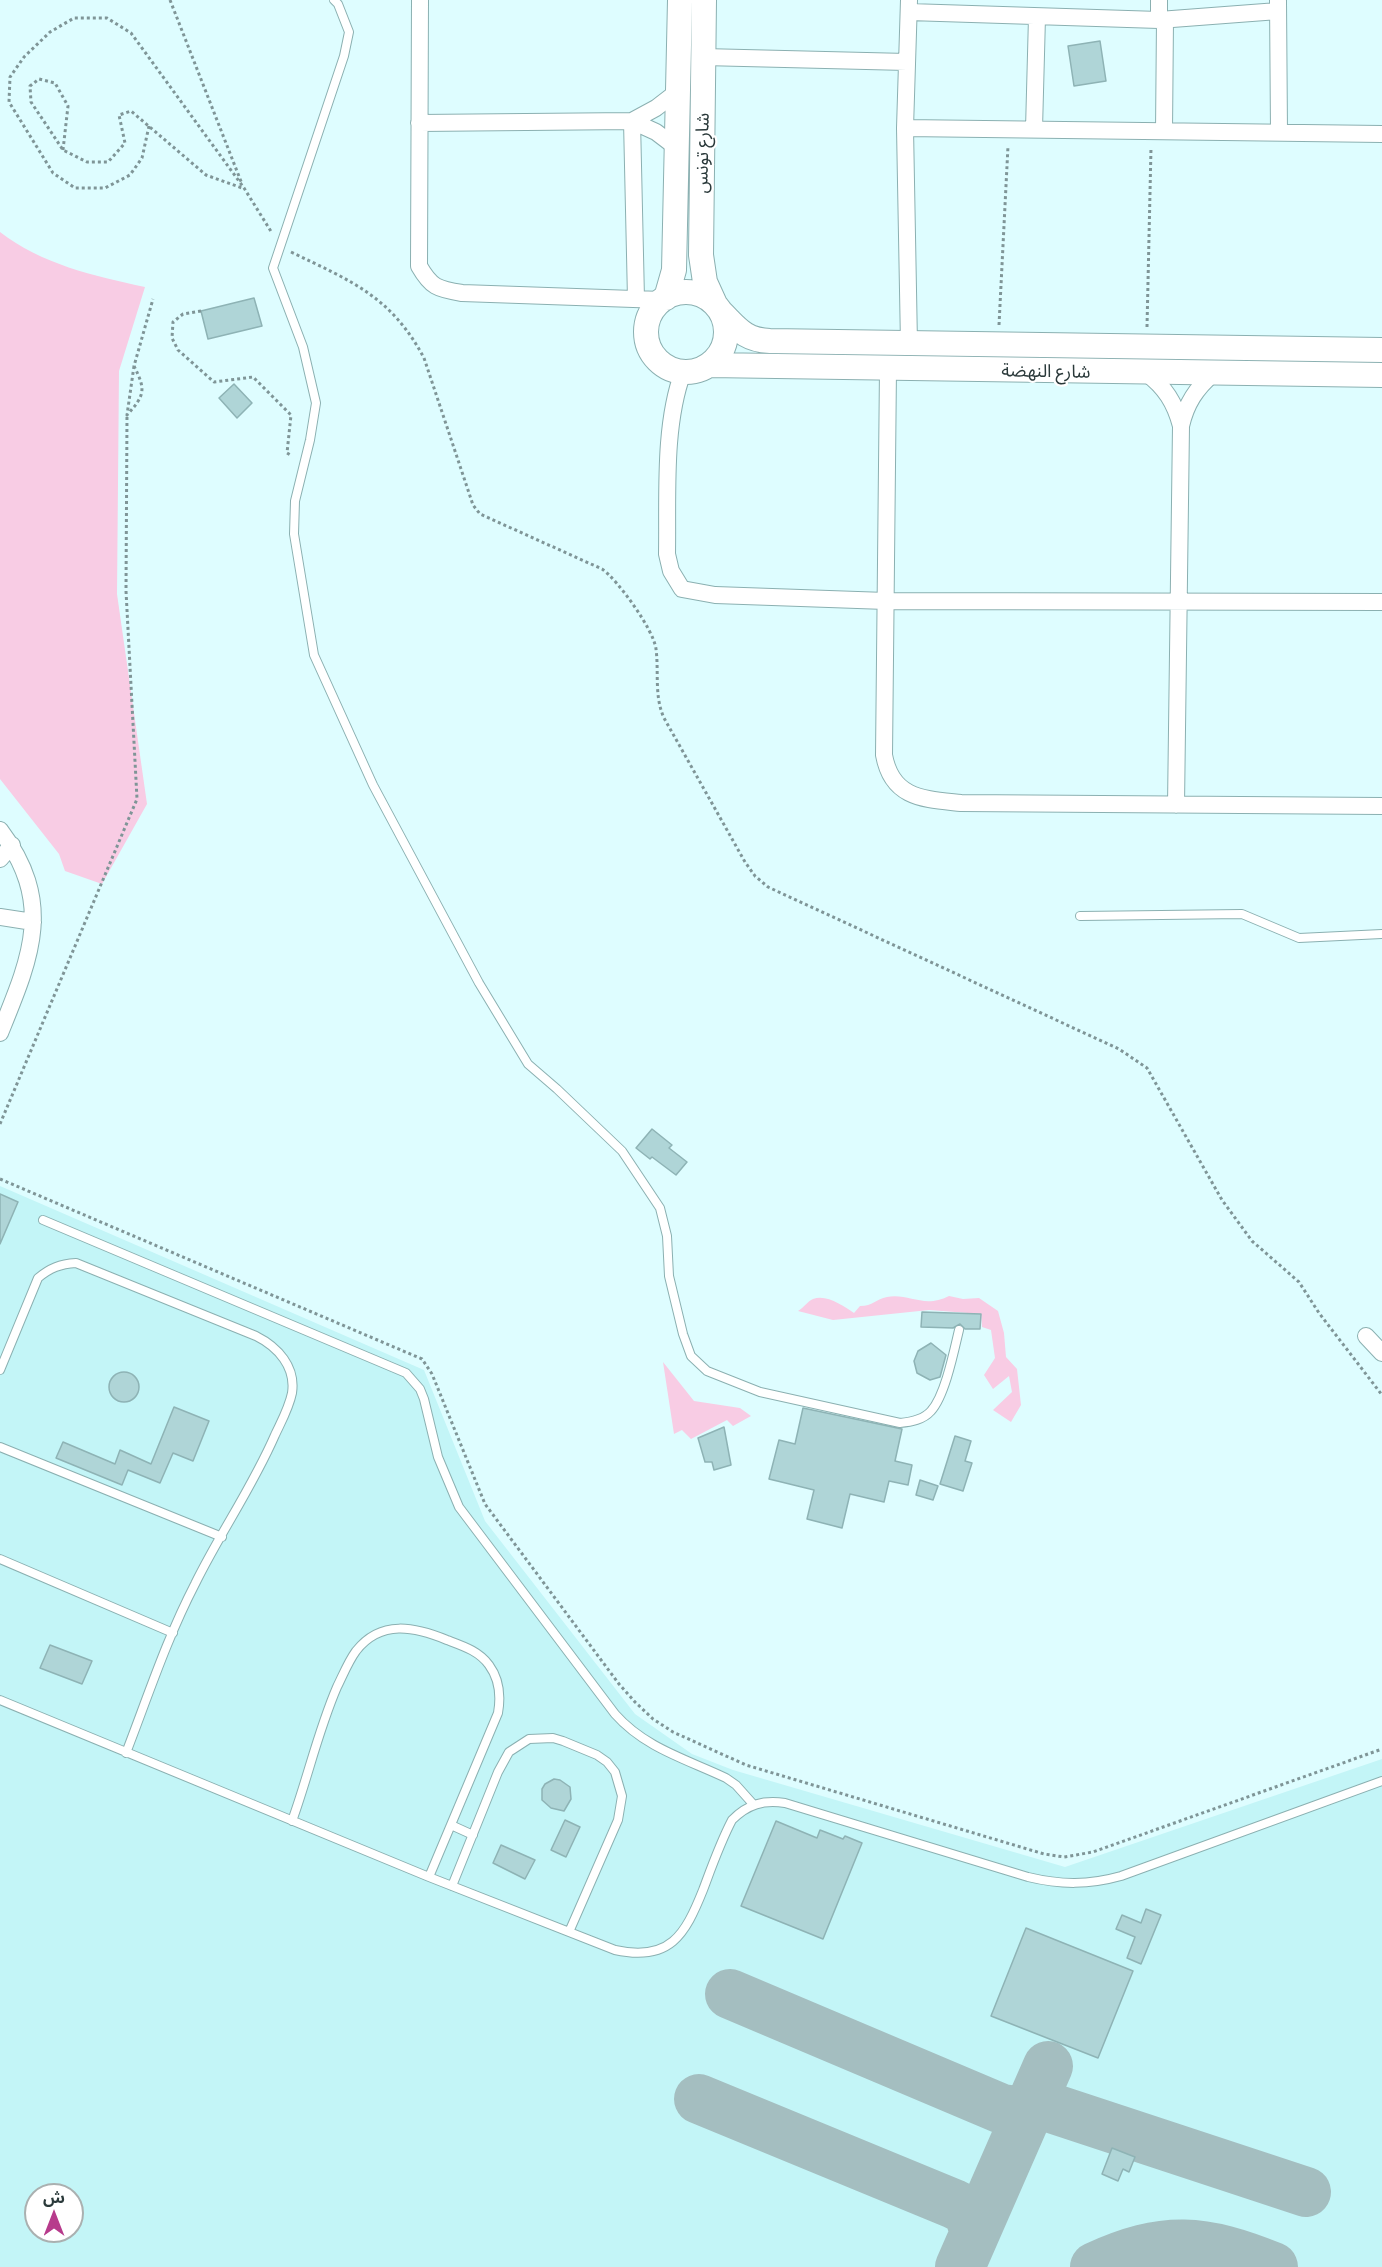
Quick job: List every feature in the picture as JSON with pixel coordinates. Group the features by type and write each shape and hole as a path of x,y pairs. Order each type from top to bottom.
{"street":[{"path":"420,0 419,266 428,281 440,290 462,293 664,299 686,292 707,298 726,322 726,342 717,359 709,366 701,370 673,371 657,360 648,343 647,324 650,315 664,299"},
{"name":"شارع تونس","path":"664,299 674,270 680,0"},
{"name":"شارع تونس","path":"704,0 701,255 705,282 718,309"},
{"path":"1158,131 1162,20 1159,0"},
{"path":"909,344 905,128 909,6 1004,8 1037,17 1162,20 1278,5 1279,132"},
{"path":"1034,129 1037,17"},
{"path":"703,57 907,62"},
{"path":"632,121 656,108 678,92"},
{"path":"419,123 632,121 656,132 677,148"},
{"path":"632,121 636,299"},
{"path":"905,128 1382,134"},
{"name":"شارع النهضة","path":"718,309 745,335 759,341 1382,350"},
{"name":"شارع النهضة","path":"709,366 1382,375"},
{"path":"888,369 884,755 886,768 903,791 924,800 961,803 1382,806"},
{"path":"683,372 676,390 670,426 667,554 671,571 682,589 715,595 886,601 1382,602"},
{"path":"1146,373 1166,390 1178,414 1181,426"},
{"path":"1176,806 1181,426 1184,414 1196,391 1214,373"},
{"path":"0,830 22,863 28,882 33,922 27,964 0,1033"},
{"path":"0,859 12,845"},
{"path":"0,917 33,922"},
{"path":"1366,1336 1382,1353"}],"lane":[{"path":"334,0 338,4 349,32 273,268 303,346 316,403 295,501 294,534 314,655 373,785 479,983 528,1064 622,1152 660,1209 667,1236 669,1276 683,1334 691,1356 707,1371 760,1392 900,1423 915,1422 931,1411 945,1383 959,1330"},
{"path":"1080,916 1242,914 1299,938 1382,934"},
{"path":"44,1220 406,1373 420,1389 424,1399 438,1457 459,1507 615,1714 649,1744 726,1778 736,1785 753,1804"},
{"path":"0,1370 38,1278 49,1269 62,1264 76,1263 269,1342 288,1364 292,1378 292,1392 256,1478 195,1583 126,1753"},
{"path":"0,1447 222,1537"},
{"path":"0,1559 173,1633"},
{"path":"292,1821 324,1718 349,1662 367,1640 380,1633 407,1628 422,1630 470,1648 489,1665 496,1676 499,1688 498,1713 429,1877"},
{"path":"0,1700 429,1877 615,1950 633,1954 651,1953 668,1946 681,1934 691,1919 732,1820 742,1810 753,1804 769,1801 785,1803 1028,1877 1075,1884 1098,1882 1121,1876 1382,1780"},
{"path":"452,1886 502,1761 518,1744 529,1739 553,1738 597,1755 608,1762 615,1772 622,1796 621,1808 570,1932"},
{"path":"451,1825 473,1835"}],"path":[{"path":"170,0 244,188"},
{"path":"149,126 142,158 130,175 105,188 75,188 53,173 9,102 10,77 24,57 50,32 74,18 107,18 131,33 244,188 279,246 365,290 400,320 424,358 473,505 480,514 602,569 612,577 653,636 657,650 658,699 664,718 755,876 768,887 1119,1048 1147,1068 1222,1200 1252,1241 1299,1282 1319,1313 1382,1395"},
{"path":"63,150 68,106 55,83 39,79 30,86 31,102 63,150 87,162 108,162 125,143 119,115 131,111 206,175 244,188"},
{"path":"998,345 1009,129"},
{"path":"1147,346 1158,131"},
{"path":"0,1124 137,799 126,591 127,415 134,366 153,299"},
{"path":"201,311 183,314 173,322 172,338 178,350 214,382 253,377 291,415 288,453 304,464"},
{"path":"127,415 140,401 143,390 134,366"},
{"path":"0,1179 422,1359 432,1374 485,1503 619,1684 653,1719 673,1732 746,1765 1044,1854 1064,1857 1093,1852 1382,1749"}],"shaded area":[{"path":"0,232 50,261 145,287 119,371 117,594 147,804 102,884 65,871 59,854 0,779"},
{"path":"0,1186 424,1370 485,1521 635,1714 692,1754 733,1770 1065,1867 1382,1759 1382,2267 0,2267"},
{"path":"949,1296 963,1299 979,1298 998,1311 1004,1333 1006,1357 1017,1369 1021,1405 1011,1422 993,1410 1012,1392 1009,1376 993,1389 984,1375 995,1358 991,1330 982,1327 981,1314 929,1310 833,1320 798,1311 811,1300 818,1298 835,1302 854,1313 860,1306 887,1297 932,1301"},
{"path":"663,1362 694,1401 740,1408 751,1416 733,1426 727,1420 691,1439 682,1430 674,1434"}],"building":[{"path":"1100,41 1106,81 1074,86 1068,46"},
{"path":"254,298 262,326 208,339 201,311"},
{"path":"234,384 252,403 237,418 219,398"},
{"path":"652,1129 672,1145 669,1148 687,1162 676,1175 636,1148"},
{"path":"0,1194 18,1202 0,1244"},
{"path":"922,1312 981,1314 980,1329 965,1329 960,1324 953,1328 921,1327"},
{"path":"931,1343 946,1355 940,1377 930,1380 917,1373 914,1361 918,1351"},
{"path":"124,1372 135,1376 139,1387 135,1398 124,1402 113,1398 109,1387 113,1376"},
{"path":"174,1407 209,1421 193,1461 173,1453 160,1483 128,1470 122,1485 56,1458 63,1442 115,1464 120,1450 151,1464"},
{"path":"803,1408 902,1429 895,1461 912,1465 908,1485 889,1481 884,1502 850,1494 842,1528 807,1519 814,1490 769,1479 779,1440 795,1444"},
{"path":"724,1427 731,1465 714,1470 712,1462 705,1462 698,1438"},
{"path":"955,1436 971,1441 965,1461 972,1463 963,1491 940,1484"},
{"path":"920,1480 938,1486 933,1500 916,1495"},
{"path":"50,1645 92,1661 82,1684 40,1668"},
{"path":"554,1779 570,1787 571,1799 564,1811 551,1808 542,1800 542,1789 545,1784"},
{"path":"565,1820 580,1827 566,1857 551,1850"},
{"path":"776,1821 817,1838 820,1830 862,1843 823,1939 741,1906"},
{"path":"501,1845 535,1860 525,1879 493,1863"},
{"path":"1146,1909 1161,1915 1141,1964 1127,1958 1135,1937 1116,1929 1122,1915 1141,1923"},
{"path":"1026,1928 1133,1971 1098,2058 991,2016"},
{"path":"1112,2148 1135,2157 1129,2172 1123,2169 1118,2181 1102,2174"}],"taxiway":[{"path":"730,1994 1002,2109 1018,2111 1033,2102 1306,2192"},
{"path":"960,2267 1048,2066"},
{"path":"699,2099 954,2204 968,2211 975,2232"},
{"path":"1095,2267 1142,2250 1184,2244 1226,2251 1273,2267"}]}
